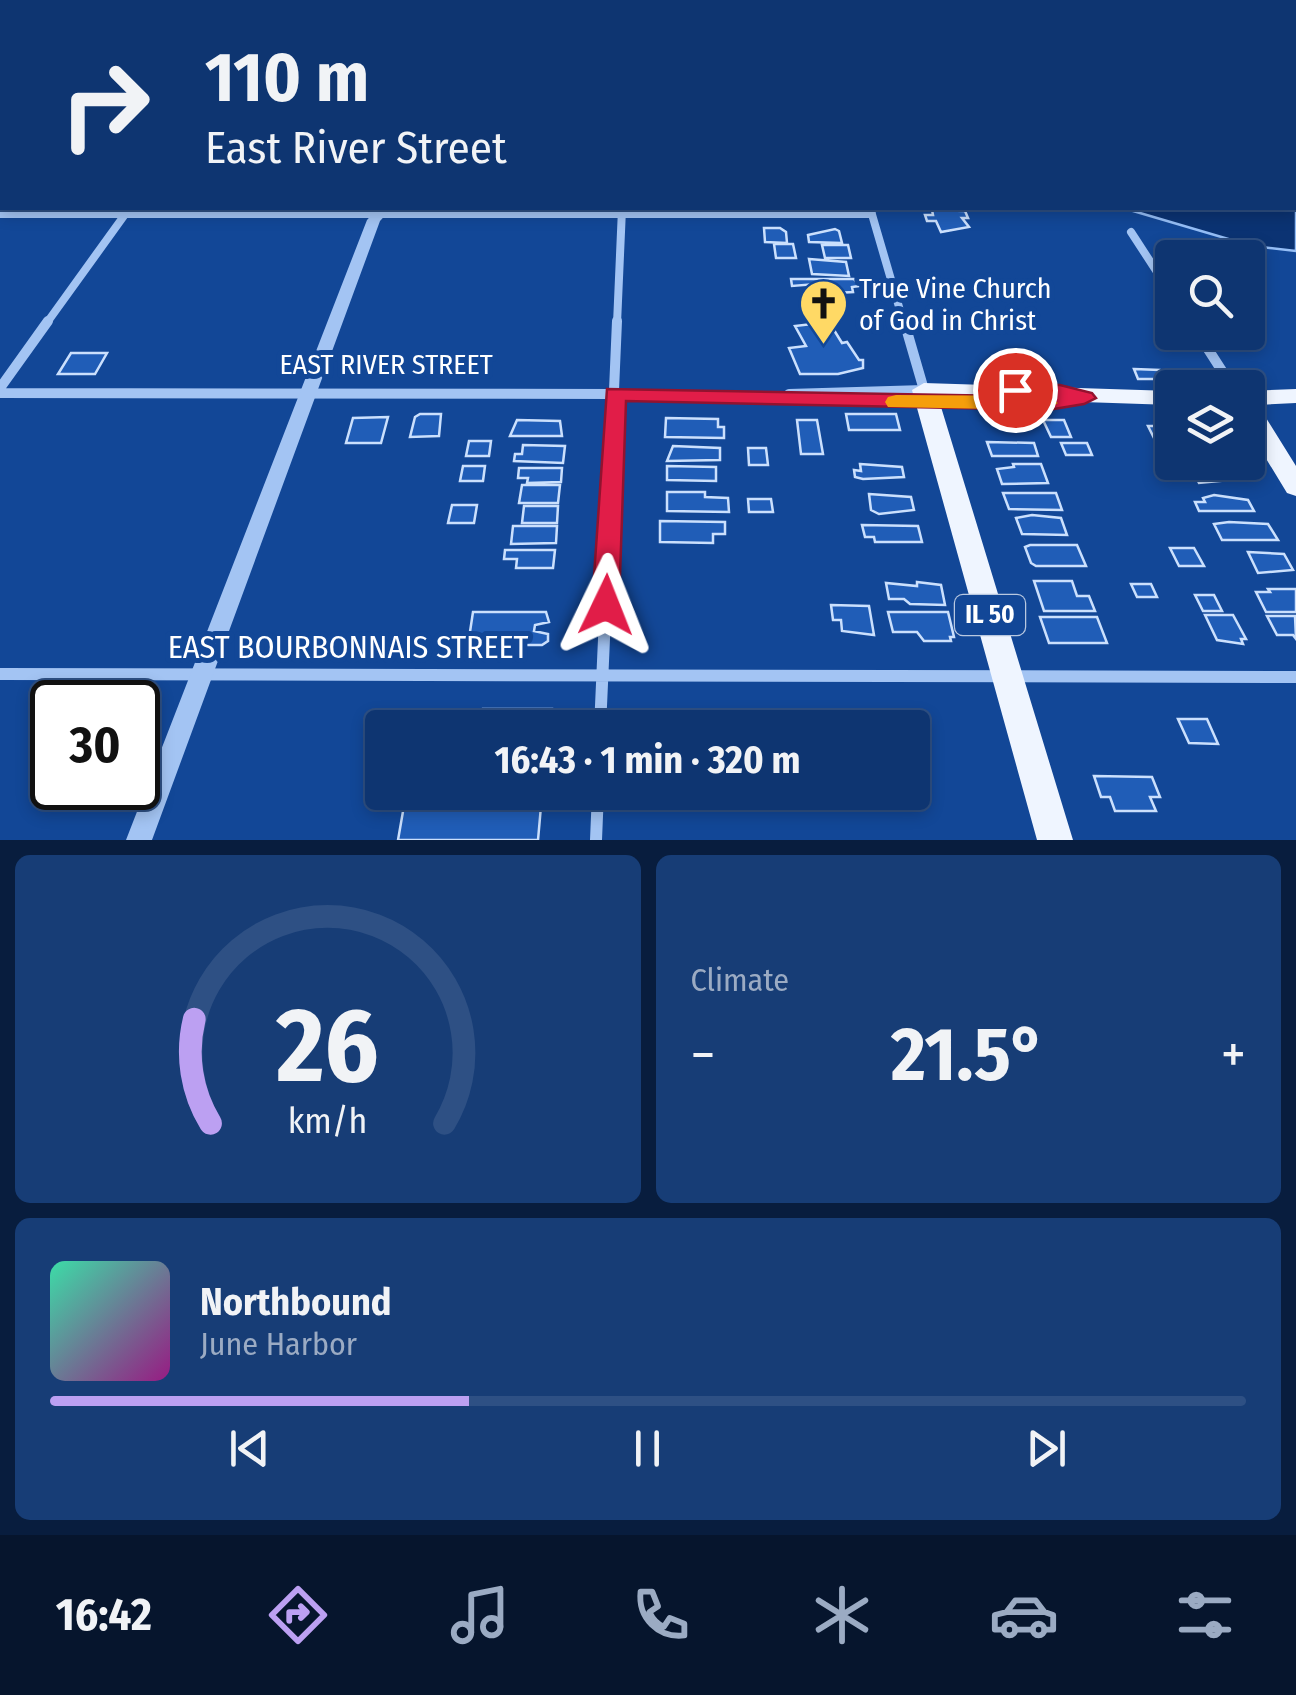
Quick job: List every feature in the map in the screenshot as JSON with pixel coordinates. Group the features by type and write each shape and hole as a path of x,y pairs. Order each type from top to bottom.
{"main road":[{"name":"EAST RIVER STREET","path":"926,396 1045,390 1084,398 1155,398"},
{"name":"IL 50","path":"926,396 1056,840"},
{"path":"1265,398 1296,398"},
{"path":"1265,436 1296,486"}],"street":[{"path":"0,391 124,214 131,210"},
{"path":"140,840 374,220 384,211"},
{"path":"601,710 622,211"},
{"path":"0,214 871,211 926,396"},
{"path":"1132,232 1155,268"},
{"name":"EAST RIVER STREET","path":"0,391 926,396"},
{"name":"EAST BOURBONNAIS STREET","path":"0,674 1296,676"},
{"path":"596,840 597,810"}],"water":[{"path":"1130,210 1296,210 1296,251 1265,247 1265,240 1232,240"}],"building":[{"path":"932,210 965,211 968,218 962,218 969,227 941,232 936,221 927,221 925,215 933,215"},
{"path":"764,228 780,228 786,232 787,243 765,242"},
{"path":"835,229 842,243 809,242 808,235"},
{"path":"774,244 793,244 796,258 776,258"},
{"path":"822,245 848,245 851,258 825,258"},
{"path":"809,259 846,262 849,276 812,274"},
{"path":"791,279 854,279 859,286 852,287 853,292 818,294 816,284 792,286"},
{"name":"True Vine Church of God in Christ","path":"829,322 842,343 847,342 863,360 863,368 838,374 800,374 789,348 806,346 795,326"},
{"path":"71,353 107,353 95,374 58,374"},
{"path":"1134,369 1160,370 1155,370 1155,379 1138,379"},
{"path":"441,414 439,436 410,437 415,417"},
{"path":"846,414 896,414 900,430 849,430"},
{"path":"388,417 381,443 346,443 353,418"},
{"path":"666,418 718,419 718,427 724,427 724,438 665,437"},
{"path":"517,420 560,421 562,436 510,436"},
{"path":"797,420 817,420 823,454 801,454"},
{"path":"1043,420 1064,420 1071,437 1051,437"},
{"path":"469,441 491,441 489,456 466,456"},
{"path":"987,442 1034,443 1038,456 992,456"},
{"path":"1061,443 1087,443 1092,455 1066,455"},
{"path":"523,445 565,446 563,463 514,461 515,454 522,454"},
{"path":"673,446 720,448 720,460 667,461"},
{"path":"748,448 766,448 768,465 749,465"},
{"path":"860,464 902,467 904,477 855,477 854,470 861,471"},
{"path":"1013,464 1041,464 1048,483 1002,484 997,469 1014,467"},
{"path":"463,466 485,466 483,481 460,481"},
{"path":"667,466 716,467 716,481 667,480"},
{"path":"519,468 562,468 561,482 527,483 528,478 518,478"},
{"path":"522,485 560,485 558,503 519,503"},
{"path":"667,492 705,492 705,497 728,498 729,512 667,511"},
{"path":"1003,493 1056,493 1062,510 1009,509"},
{"path":"869,494 911,497 914,510 879,514 871,510"},
{"path":"1214,495 1248,500 1254,511 1199,511 1195,502 1205,502 1203,498"},
{"path":"748,499 771,499 773,512 749,512"},
{"path":"452,505 477,505 474,523 448,523"},
{"path":"524,506 558,506 557,523 522,523"},
{"path":"1016,518 1061,518 1067,535 1022,534"},
{"path":"660,521 725,522 725,534 713,534 713,543 660,542"},
{"path":"1214,524 1268,524 1278,540 1222,540"},
{"path":"862,525 918,526 922,542 875,542 874,537 865,537"},
{"path":"513,526 557,526 556,543 511,544"},
{"path":"1077,545 1086,566 1036,566 1025,547"},
{"path":"1170,548 1194,548 1204,566 1179,566"},
{"path":"505,550 555,550 553,568 516,568 517,559 504,559"},
{"path":"1248,552 1284,554 1293,570 1258,573"},
{"path":"1034,581 1072,581 1077,596 1089,596 1095,611 1044,611"},
{"path":"917,582 941,585 945,605 889,599 886,583 917,586"},
{"path":"1131,584 1151,584 1157,597 1137,597"},
{"path":"1268,589 1296,589 1296,612 1266,612 1256,592 1270,592"},
{"path":"1195,595 1214,595 1222,611 1203,611"},
{"path":"831,605 869,606 874,635 842,631 841,620 833,620"},
{"path":"473,612 546,612 549,622 535,625 534,631 548,634 548,641 542,645 468,645"},
{"path":"888,612 948,612 954,637 950,637 951,641 924,641 917,632 893,632"},
{"path":"1205,615 1233,615 1246,639 1241,639 1243,644 1217,640"},
{"path":"1267,616 1295,616 1296,639 1293,635 1277,635"},
{"path":"1040,617 1097,617 1107,643 1049,643"},
{"path":"483,709 552,709 552,710"},
{"path":"1178,719 1207,719 1218,744 1189,743"},
{"path":"1094,776 1152,777 1160,797 1150,797 1156,811 1115,811 1110,797 1101,797"},
{"path":"403,810 541,810 538,840 398,840"}],"slow traffic":[{"path":"896,402 1047,403"}],"place":[{"name":"True Vine Church of God in Christ","path":"824,346"}],"route":[{"path":"606,605 615,394 928,402 1048,403 1084,398 1045,390 1015,390"}]}
